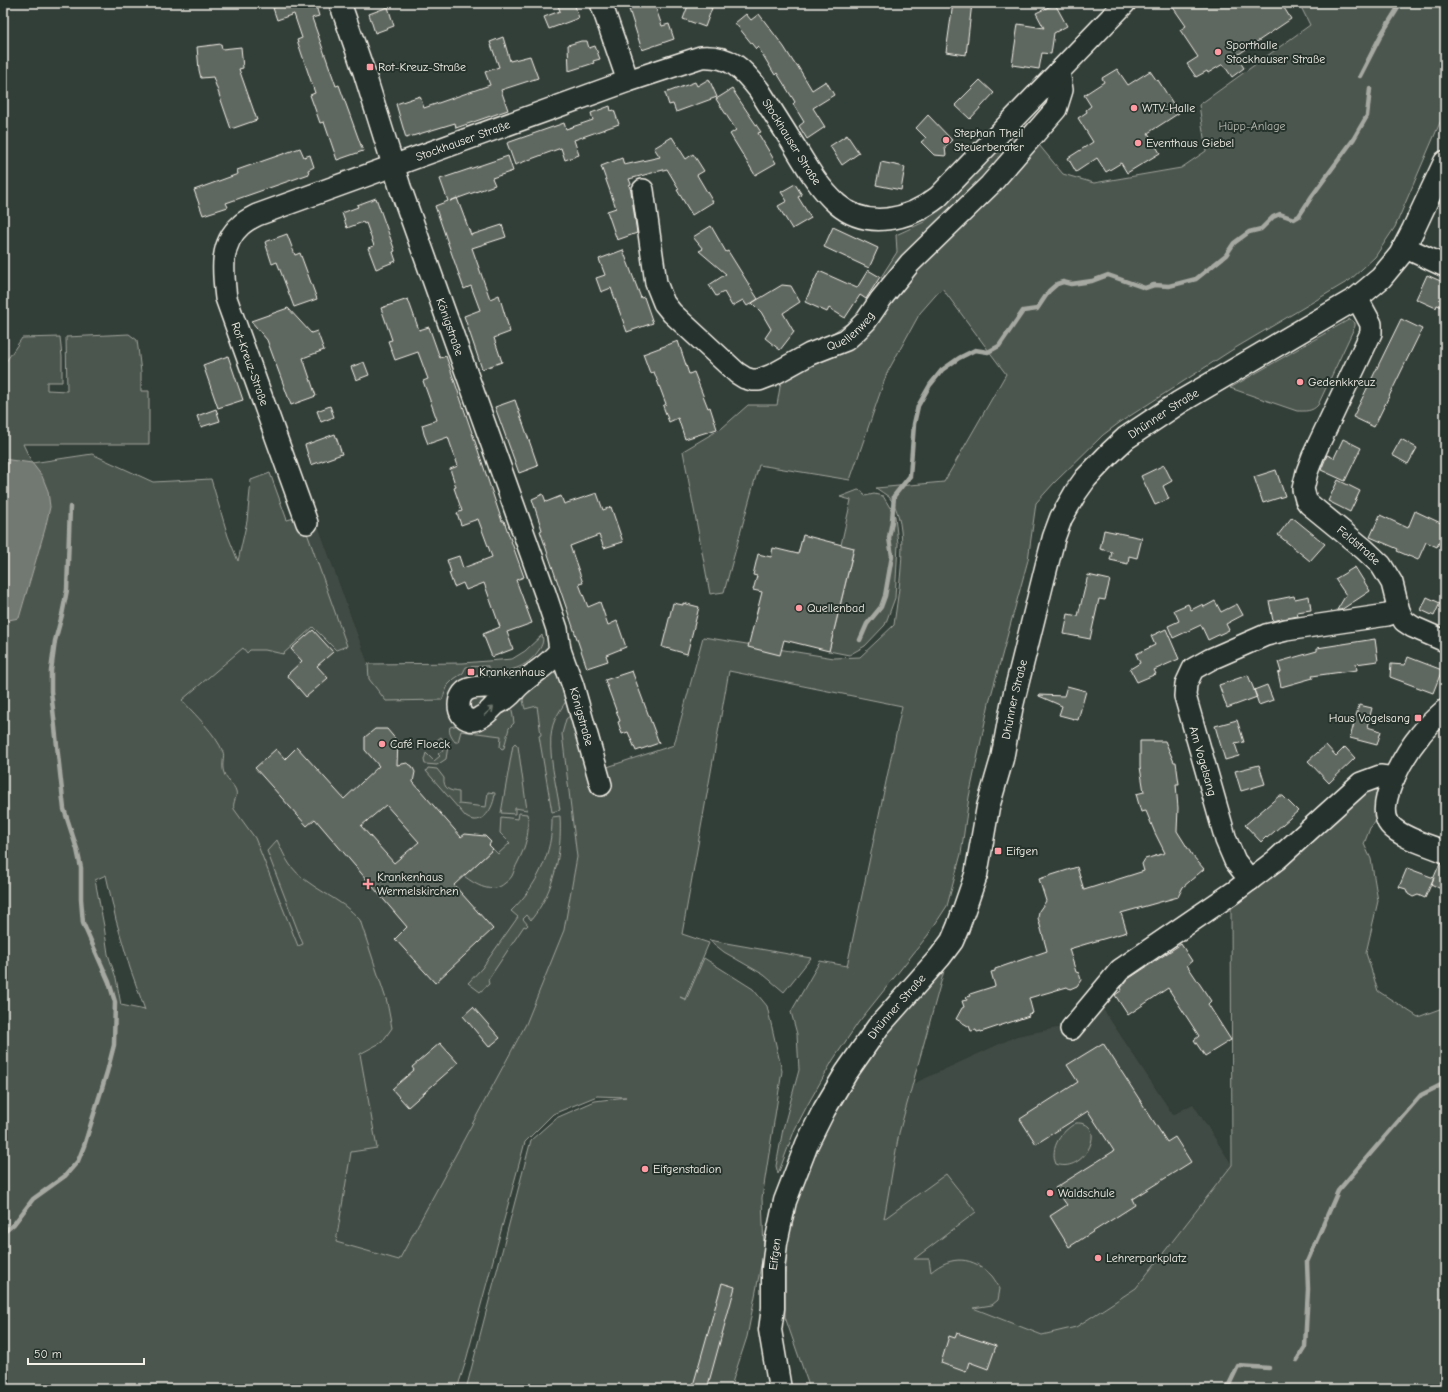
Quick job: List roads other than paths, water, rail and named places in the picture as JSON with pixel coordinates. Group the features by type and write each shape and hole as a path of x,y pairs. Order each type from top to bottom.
{"main road":[{"name":"Dhünner Straße","path":"785,1201 807,1144 824,1110 846,1074 878,1027 940,957 952,941 958,928 976,874 988,807 1002,759 1012,705 1054,537 1061,518 1076,492 1086,478 1111,452 1144,425 1197,391 1357,298 1387,272 1404,247 1413,230 1445,162"},
{"name":"Eifgen","path":"780,1389 770,1330 773,1308 776,1243 785,1201"},
{"name":"Eifgen","path":"773,1308 780,1328 791,1389"}],"street":[{"name":"Königstraße","path":"340,3 364,72 400,187 545,593 557,629 560,650 573,686 601,785"},
{"path":"601,3 628,81"},
{"name":"Stockhauser Straße","path":"394,166 628,81 701,57 711,56 735,64 749,77 759,90 816,182 838,205 847,211 864,217 881,220 897,218 914,212 938,197 1125,3"},
{"name":"Quellenweg","path":"643,190 656,283 664,303 672,313 737,373 745,378 759,380 772,375 810,354 846,340 866,321 881,299 910,263 990,186 1056,110 1062,90 1059,71"},
{"name":"Rot-Kreuz-Straße","path":"308,523 226,298 223,277 224,256 229,238 241,225 256,215 394,166"},
{"path":"1404,247 1445,266"},
{"name":"Feldstraße","path":"1357,298 1371,324 1371,333 1307,472 1303,489 1304,496 1309,504 1364,549 1381,565 1392,583 1401,617 1408,625 1445,641"},
{"name":"Am Vogelsang","path":"1250,880 1234,861 1226,840 1185,696 1186,684 1193,669 1211,659 1266,635 1286,630 1387,615 1399,611"},
{"path":"515,690 550,661 560,650"},
{"path":"1445,710 1422,733 1407,752 1394,778 1385,811 1389,822 1397,831 1445,852"},
{"path":"1071,1029 1120,970 1234,892 1276,860 1361,784 1380,776 1394,778"}],"waterway":[{"path":"1360,76 1381,35 1401,3"},
{"path":"860,640 867,624 881,607 885,596 892,556 889,538 894,496 910,476 914,424 918,406 930,385 942,370 959,358 975,350 988,352 999,346 1023,311 1037,309 1049,291 1057,284 1063,282 1071,284 1092,281 1108,275 1145,288 1154,285 1169,286 1196,279 1226,255 1234,243 1249,232 1261,229 1273,217 1280,214 1294,219 1299,216 1353,140 1367,116 1370,89"},
{"path":"3,1233 14,1224 33,1199 65,1176 78,1161 107,1072 114,1045 115,1002 109,982 83,923 81,868 77,849 64,809 51,691 51,671 55,641 67,590 70,507"},
{"path":"1297,1360 1305,1347 1308,1289 1307,1262 1338,1191 1421,1095 1445,1083"},
{"path":"1227,1389 1238,1366 1269,1368"}],"place":[{"name":"Sporthalle Stockhauser Straße","path":"1218,52"},
{"name":"Rot-Kreuz-Straße","path":"370,67"},
{"name":"WTV-Halle","path":"1134,108"},
{"name":"Stephan Theil Steuerberater","path":"946,140"},
{"name":"Eventhaus Giebel","path":"1138,143"},
{"name":"Gedenkkreuz","path":"1300,382"},
{"name":"Quellenbad","path":"799,608"},
{"name":"Krankenhaus","path":"471,672"},
{"name":"Haus Vogelsang","path":"1418,718"},
{"name":"Café Floeck","path":"382,744"},
{"name":"Eifgen","path":"998,851"},
{"name":"Krankenhaus Wermelskirchen","path":"368,884"},
{"name":"Eifgenstadion","path":"645,1169"},
{"name":"Waldschule","path":"1050,1193"},
{"name":"Lehrerparkplatz","path":"1098,1258"}],"park label":[{"name":"Hüpp-Anlage","path":"1252,126"}]}
